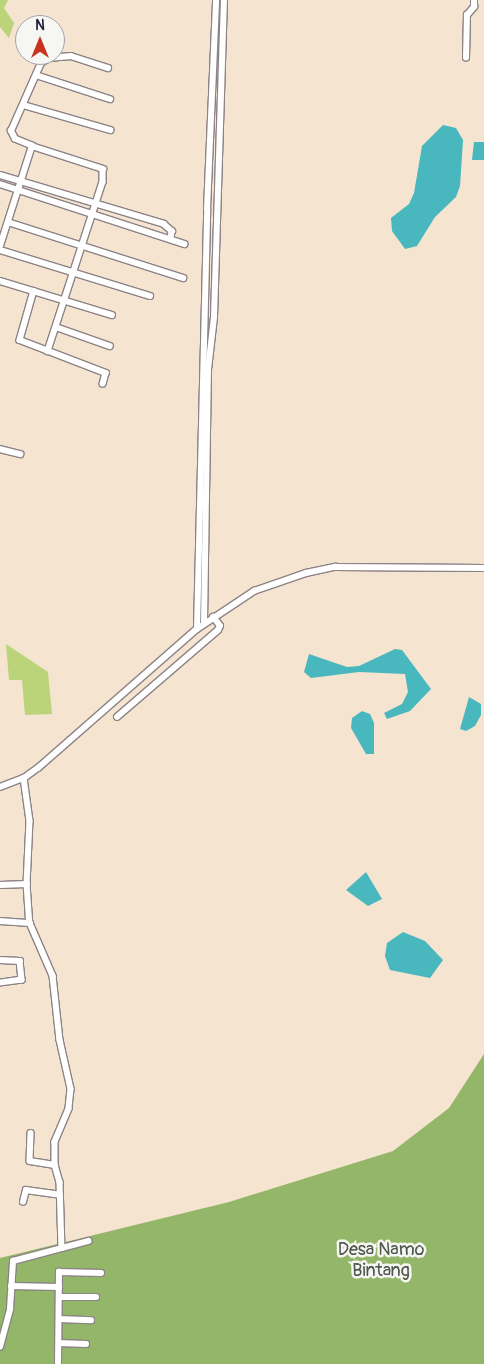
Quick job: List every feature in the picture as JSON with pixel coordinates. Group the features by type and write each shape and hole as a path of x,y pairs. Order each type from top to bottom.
{"street":[{"path":"197,629 199,464 216,0"},
{"path":"204,623 208,370 214,317 224,0"},
{"path":"466,58 467,15 474,7 474,0"},
{"path":"48,351 71,273 105,174 104,169 32,146 12,136 23,105 43,61 71,56 108,68"},
{"path":"36,75 110,99"},
{"path":"23,105 110,130"},
{"path":"0,246 22,183 32,146"},
{"path":"0,175 164,224 172,231 171,238"},
{"path":"0,184 185,244"},
{"path":"8,222 183,278"},
{"path":"0,250 150,296"},
{"path":"0,281 112,315"},
{"path":"34,291 20,337 22,341 106,373 103,384"},
{"path":"205,317 214,317"},
{"path":"56,327 110,346"},
{"path":"0,449 20,454"},
{"path":"199,464 207,464"},
{"path":"0,787 24,778 204,623 254,591 320,569 484,568"},
{"path":"117,717 218,630 220,626 213,616"},
{"path":"24,778 30,821 27,884 30,923 53,976 60,1040 71,1089 67,1116 56,1135 56,1165 60,1182 62,1248"},
{"path":"0,885 27,884"},
{"path":"0,921 30,923"},
{"path":"0,960 20,960 22,980 0,983"},
{"path":"31,1133 30,1161 56,1165"},
{"path":"23,1202 26,1190 60,1195"},
{"path":"0,1347 10,1309 13,1261 88,1241"},
{"path":"58,1364 59,1272 101,1274"},
{"path":"11,1286 59,1286"},
{"path":"59,1297 96,1297"},
{"path":"59,1319 91,1320"},
{"path":"59,1343 86,1344"}],"green space":[{"path":"0,0 8,0 4,8 14,23 9,38 0,27"},
{"path":"6,644 48,672 52,714 25,715 22,680 9,680"},
{"name":"Desa Namo Bintang","path":"484,1054 484,1364 0,1364 0,1258 229,1202 393,1151 449,1108"}],"water":[{"path":"443,125 456,128 463,140 460,186 456,197 435,217 417,246 405,249 392,231 391,218 409,204 414,193 422,146"},
{"path":"474,142 484,142 484,160 472,160"},
{"path":"395,649 402,650 431,689 410,711 387,719 384,713 402,704 408,692 405,674 359,672 311,678 304,672 309,654 347,667 359,666"},
{"path":"469,697 481,704 481,715 475,726 466,731 460,729"},
{"path":"362,711 370,714 374,723 374,754 366,754 351,728 352,718"},
{"path":"366,872 382,899 368,906 346,890"},
{"path":"403,932 425,941 443,960 430,978 390,970 385,956 387,943"}]}
